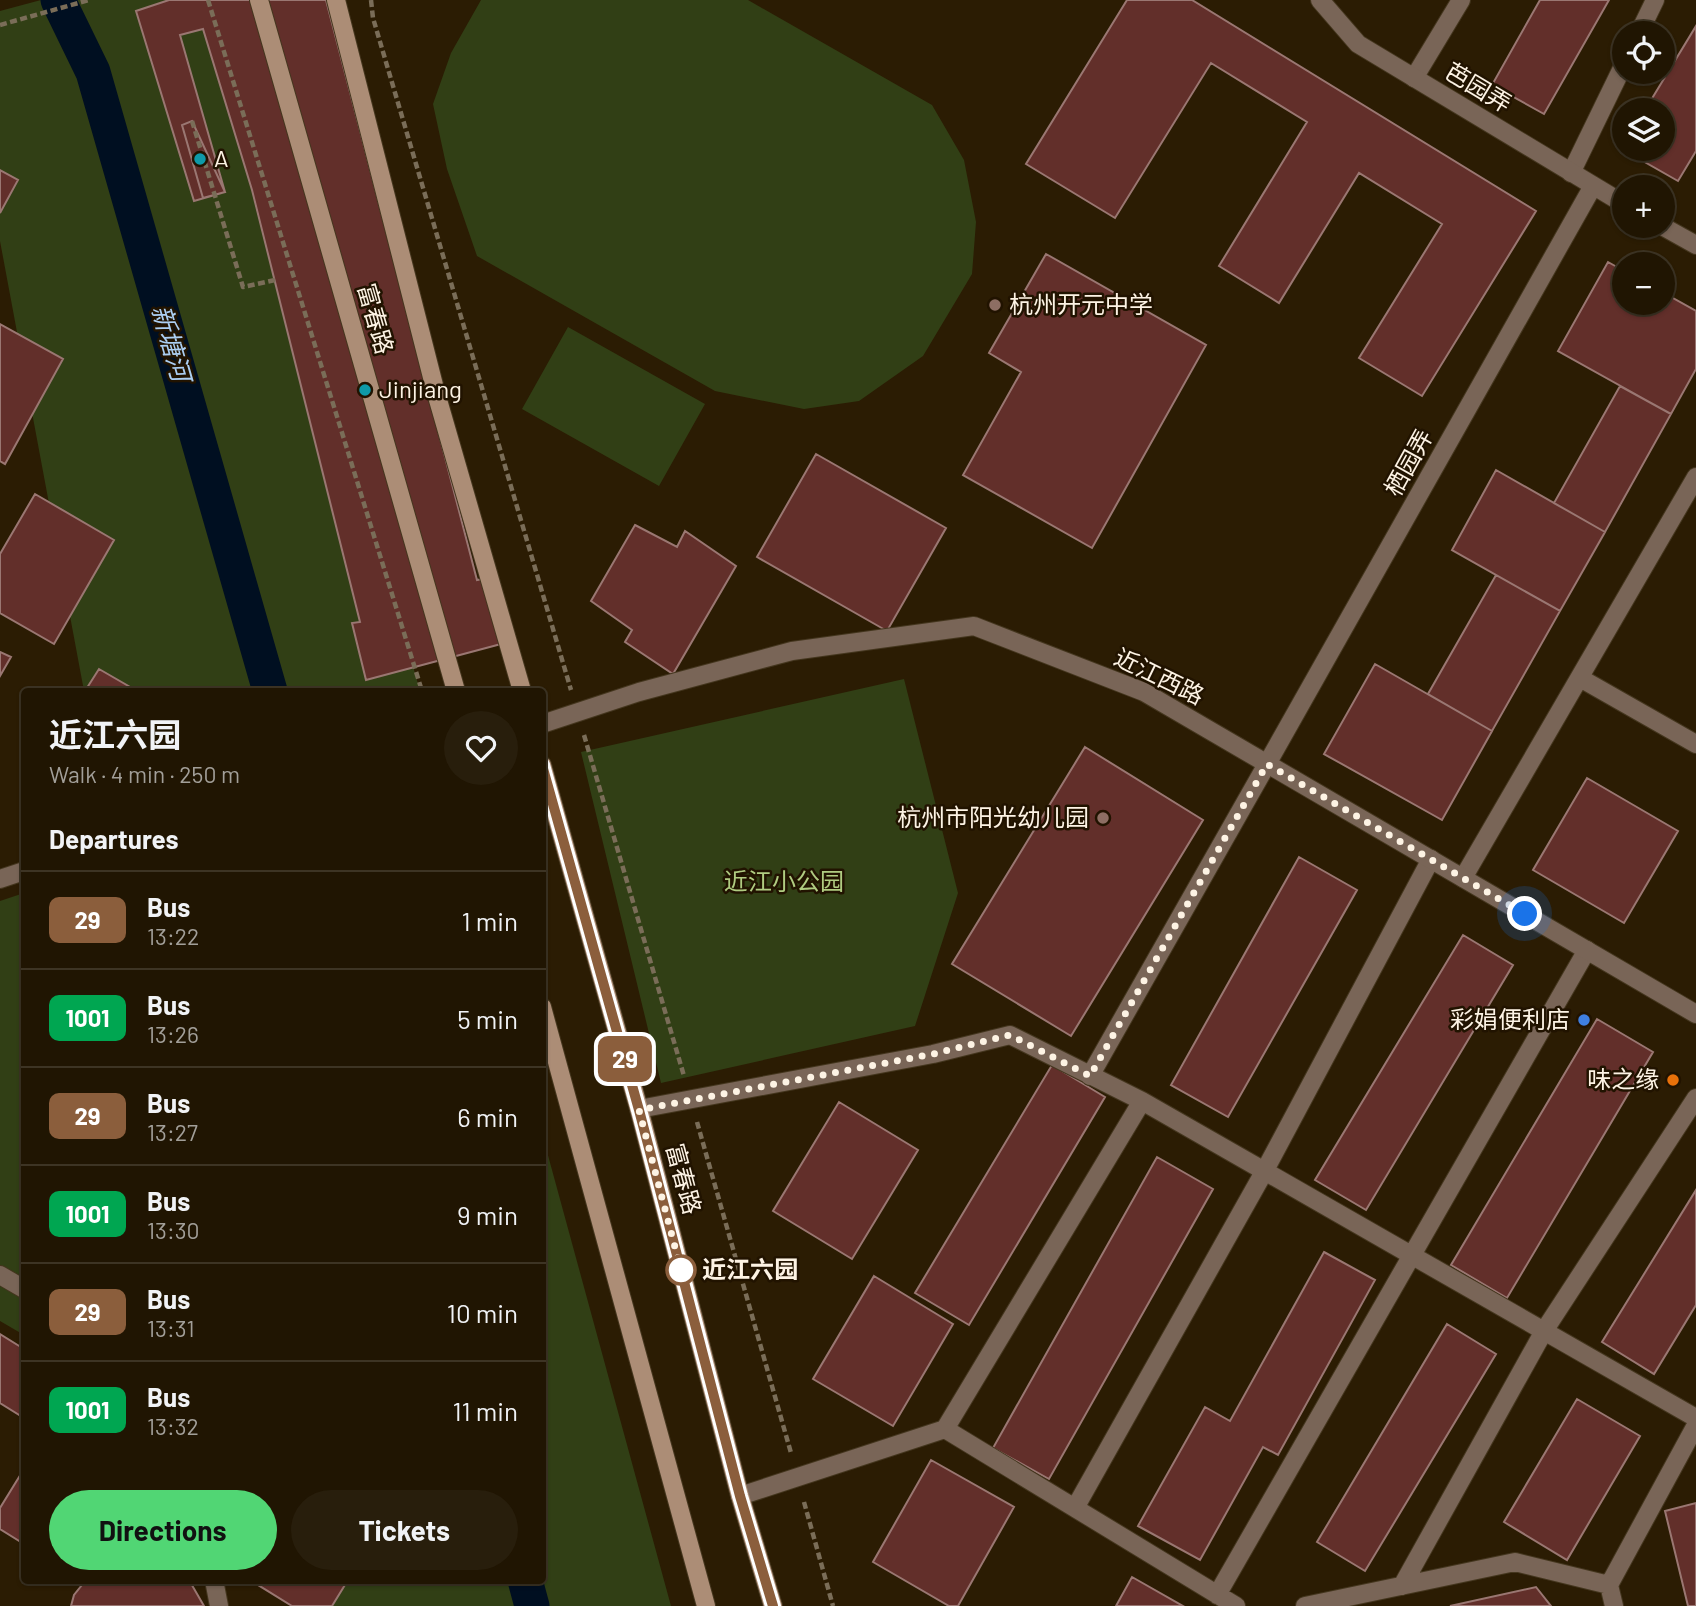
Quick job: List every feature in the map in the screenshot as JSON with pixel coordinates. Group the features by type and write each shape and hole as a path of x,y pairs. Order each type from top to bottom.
{"street":[{"name":"富春路","path":"259,0 455,688"},
{"name":"富春路","path":"336,0 436,393 521,688"},
{"name":"芭园弄","path":"1320,0 1357,44 1612,197"},
{"path":"1414,78 1461,0"},
{"path":"1645,21 1655,0"},
{"path":"1571,173 1614,84"},
{"name":"栖园弄","path":"1090,1076 1593,186"},
{"path":"1675,231 1694,238"},
{"path":"1464,878 1696,477"},
{"name":"近江西路","path":"546,723 639,692 792,651 974,626 1144,692 1696,1014"},
{"path":"1580,678 1696,744"},
{"name":"富春路","path":"546,779 639,1110 740,1496 773,1606"},
{"path":"1075,1508 1264,1171 1431,859"},
{"path":"0,879 21,872"},
{"path":"1217,1595 1587,950"},
{"path":"546,1022 706,1606"},
{"path":"639,1110 933,1054 1010,1035 1142,1101 1696,1418"},
{"path":"1402,1586 1544,1331 1696,1098"},
{"path":"740,1496 945,1429 1142,1101"},
{"path":"0,1275 21,1287"},
{"path":"1614,1606 1609,1585 1696,1425"},
{"path":"945,1429 1236,1606"},
{"path":"1305,1606 1516,1562 1609,1585"},
{"path":"215,1584 219,1606"}],"path":[{"path":"208,0 421,688"},
{"path":"371,0 381,44 691,1100 833,1606"},
{"path":"0,24 87,1"},
{"path":"192,121 243,287 275,280"}],"green space":[{"path":"41,0 223,0 419,688 83,688 0,241 0,11"},
{"path":"481,0 748,0 932,105 964,160 976,222 972,274 923,356 859,401 804,409 715,391 477,256 447,169 433,104 451,53"},
{"path":"568,327 705,404 659,486 522,409"},
{"name":"近江小公园","path":"904,679 958,893 915,1026 661,1083 581,752"},
{"path":"21,894 21,1333 0,1321 0,901"},
{"path":"546,1148 671,1606 324,1606 317,1584 546,1584"}],"building":[{"name":"Jinjiang","path":"169,0 326,0 477,580 483,579 501,644 366,680 352,623 360,622 252,190 203,29 180,35 225,192 194,201 136,11"},
{"path":"1127,0 1192,0 1536,211 1422,396 1359,358 1442,224 1359,173 1279,303 1219,266 1307,122 1211,63 1115,218 1026,164"},
{"path":"1540,0 1609,0 1544,114 1492,85"},
{"path":"1696,26 1696,151 1678,181 1675,175 1668,175 1643,161 1675,161 1675,98 1652,98 1661,84 1675,84 1675,61"},
{"name":"A","path":"192,121 225,192 203,198 182,125"},
{"path":"0,170 18,180 0,213"},
{"path":"1046,254 1206,345 1092,548 963,475 1021,372 989,353"},
{"path":"1608,262 1612,264 1612,315 1675,315 1675,299 1696,311 1696,369 1671,414 1558,351"},
{"path":"0,324 63,359 5,464 0,461"},
{"path":"1620,386 1671,414 1605,532 1554,503"},
{"path":"816,454 946,528 887,631 757,557"},
{"path":"1496,470 1605,532 1560,611 1452,550"},
{"path":"35,494 114,540 54,644 0,613 0,554"},
{"path":"635,525 677,547 685,531 736,566 673,674 625,642 632,630 591,601"},
{"path":"1496,575 1560,611 1492,731 1428,694"},
{"path":"0,652 11,657 0,676"},
{"path":"1375,664 1492,731 1442,820 1324,754"},
{"path":"99,669 132,688 87,688"},
{"path":"1085,747 1203,820 1071,1036 952,964"},
{"path":"1587,778 1678,831 1624,923 1533,870"},
{"path":"1299,857 1357,890 1228,1117 1171,1085"},
{"path":"1463,935 1513,965 1366,1210 1315,1180"},
{"path":"1597,1019 1653,1052 1507,1298 1451,1265"},
{"path":"1052,1065 1105,1097 969,1325 915,1293"},
{"path":"839,1102 918,1150 852,1259 773,1211"},
{"path":"1157,1157 1213,1189 1049,1479 993,1448"},
{"path":"1696,1190 1696,1305 1654,1374 1602,1342"},
{"path":"1324,1252 1375,1280 1278,1455 1263,1447 1200,1560 1138,1526 1205,1407 1230,1421"},
{"path":"874,1276 953,1324 893,1426 813,1379"},
{"path":"1447,1324 1496,1354 1365,1571 1317,1542"},
{"path":"0,1334 21,1347 21,1416 0,1403"},
{"path":"1577,1399 1640,1436 1567,1560 1504,1522"},
{"path":"931,1460 1014,1507 958,1606 949,1606 873,1562"},
{"path":"21,1474 21,1542 0,1529 0,1508"},
{"path":"1696,1503 1696,1606 1688,1606 1665,1511"},
{"path":"1132,1577 1183,1606 1116,1606"},
{"path":"83,1584 191,1584 204,1606 71,1606 74,1595"},
{"path":"256,1584 346,1584 332,1606 292,1606"},
{"path":"1536,1587 1551,1606 1450,1606"}],"waterway":[{"name":"新塘河","path":"58,0 93,72 269,688"},
{"name":"新塘河","path":"526,1584 532,1606"}],"bus line":[{"name":"29","path":"546,779 639,1110 740,1496 773,1606"}],"place":[{"name":"A","path":"200,159"},
{"name":"杭州开元中学","path":"995,305"},
{"name":"Jinjiang","path":"365,390"},
{"name":"杭州市阳光幼儿园","path":"1103,818"},
{"name":"彩娟便利店","path":"1584,1020"},
{"name":"味之缘","path":"1673,1080"},
{"name":"近江六园","path":"681,1270"}],"route":[{"path":"681,1270 639,1110 933,1054 1010,1035 1090,1076 1267,764 1525,914"}]}
